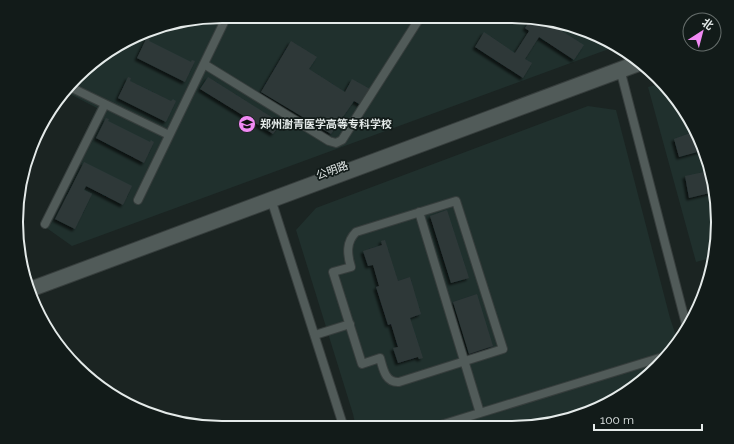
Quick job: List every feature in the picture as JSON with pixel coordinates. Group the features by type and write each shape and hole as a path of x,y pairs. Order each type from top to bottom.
{"street":[{"path":"138,200 224,23"},
{"path":"204,64 329,141 336,143 342,140 417,23"},
{"name":"公明路","path":"621,70 632,63"},
{"name":"公明路","path":"36,291 272,200 621,70 637,67"},
{"path":"621,70 685,320"},
{"path":"74,89 169,136"},
{"path":"45,224 105,104"},
{"path":"272,200 342,421"},
{"name":"公明路","path":"34,285 272,200"},
{"path":"456,200 503,349 399,382 392,382 386,376 380,358 362,364 333,272 351,267 347,255 348,245 352,236 356,232 419,212 456,200"},
{"path":"419,212 462,349 464,362 480,413"},
{"path":"315,335 350,324"},
{"path":"454,421 657,359"}],"shaded area":[{"name":"郑州澍青医学高等专科学校","path":"209,23 525,23 564,30 588,38 610,49 72,246 41,224 97,108 70,94 81,81 101,64 122,50 146,38 170,30"},
{"path":"656,85 662,91 677,111 696,146 704,170 711,209 711,235 707,259 696,262 648,87"},
{"path":"588,106 616,110 676,335 653,363 633,380 612,394 588,406 564,414 525,421 354,421 296,230 316,208"}],"building":[{"path":"528,23 558,29 584,45 574,60 539,37 525,59 532,63 523,78 475,47 484,32 515,53 529,31 525,28"},
{"path":"148,37 150,39 149,41 191,62 192,60 195,61 185,82 137,58"},
{"path":"291,41 317,57 309,69 345,92 352,79 370,89 361,105 354,101 331,134 261,92"},
{"path":"128,77 131,78 130,81 171,101 173,99 176,101 166,122 118,98"},
{"path":"208,77 281,123 273,134 200,89"},
{"path":"106,118 109,119 108,121 150,142 151,140 154,142 144,163 96,138"},
{"path":"690,133 698,152 679,157 674,139"},
{"path":"84,162 132,186 123,205 86,186 84,190 92,194 75,229 55,219"},
{"path":"704,172 709,193 689,198 685,176"},
{"path":"447,210 469,278 451,283 430,216"},
{"path":"385,240 398,281 410,277 421,314 410,318 423,358 419,359 418,357 398,363 393,348 398,347 391,324 388,325 376,287 379,286 373,265 368,266 363,251 382,245 381,241"},
{"path":"477,294 493,346 469,354 453,302"}],"place":[{"name":"郑州澍青医学高等专科学校","path":"247,124"}]}
